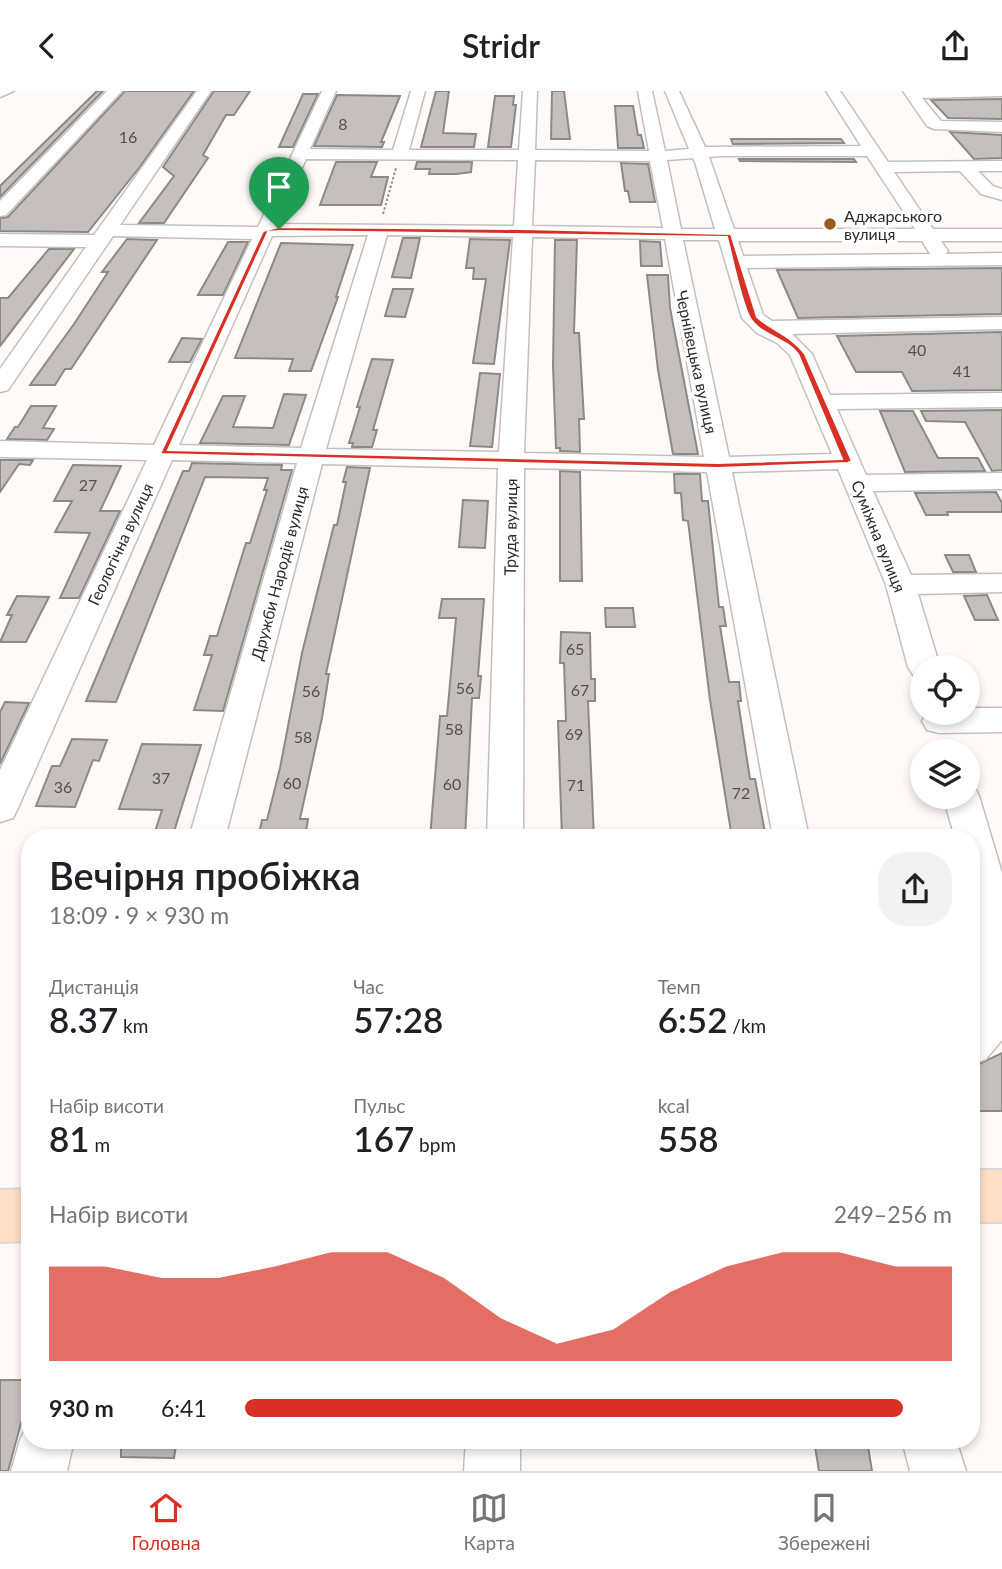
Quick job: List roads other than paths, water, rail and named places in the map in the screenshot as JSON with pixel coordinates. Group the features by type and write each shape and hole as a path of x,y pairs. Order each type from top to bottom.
{"main road":[{"path":"980,1196 1002,1196"},
{"path":"0,1216 21,1215"}],"street":[{"path":"0,92 7,91"},
{"path":"0,211 115,91"},
{"path":"0,385 204,91"},
{"name":"Геологічна вулиця","path":"0,808 329,91"},
{"path":"400,154 418,91"},
{"name":"Труда вулиця","path":"505,829 511,461 530,91"},
{"name":"Чернівецька вулиця","path":"645,91 788,829"},
{"name":"Суміжна вулиця","path":"673,91 729,235 753,317 765,328 793,342 802,354 901,585 921,655"},
{"path":"833,91 944,260"},
{"path":"910,92 1002,92"},
{"path":"910,92 932,123 939,126 1002,127"},
{"path":"299,154 657,156 873,151"},
{"path":"964,166 987,190 1002,195"},
{"path":"883,167 1002,166"},
{"path":"0,240 379,229 671,235 1002,235"},
{"name":"Дружби Народів вулиця","path":"209,829 311,457 379,229"},
{"path":"737,263 1002,259"},
{"path":"765,328 1002,323"},
{"path":"822,402 1002,400"},
{"path":"0,449 718,465 1002,481"},
{"path":"901,585 1002,583"},
{"path":"941,728 1002,720"},
{"path":"965,809 972,829"},
{"path":"980,851 997,901 994,1017 980,1034"},
{"path":"39,1471 45,1449"},
{"path":"492,1471 493,1449"},
{"path":"932,1449 938,1471"}],"place":[{"name":"Аджарського вулиця","path":"830,224"}]}
